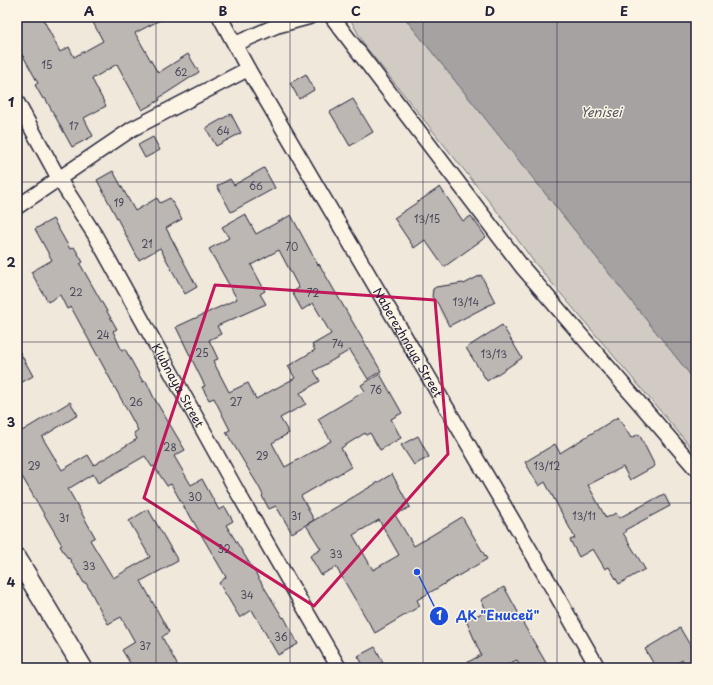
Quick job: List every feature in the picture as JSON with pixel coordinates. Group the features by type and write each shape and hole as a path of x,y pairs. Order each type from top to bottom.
{"street":[{"name":"Naberezhnaya Street","path":"220,17 248,69 598,668"},
{"path":"235,44 276,26 309,17"},
{"path":"332,17 523,268 696,468"},
{"path":"17,207 132,129 248,69"},
{"name":"Klubnaya Street","path":"17,102 59,179 95,235 180,386 238,494 339,668"},
{"path":"17,558 84,668"}],"highlighted area":[{"path":"215,285 435,300 448,454 314,606 144,498"}],"shaded area":[{"path":"349,17 404,17 696,382 696,453 534,262 496,210 365,46"}],"water":[{"name":"Yenisei","path":"404,17 696,17 696,382"}],"building":[{"path":"17,17 42,17 60,52 69,47 74,57 103,41 90,17 166,17 135,33 158,73 188,54 199,72 159,98 160,100 142,110 117,64 92,79 106,106 84,118 93,136 72,147 45,98 43,99 35,85 38,83 22,54 17,57"},
{"path":"306,74 314,90 299,99 290,83"},
{"path":"353,99 373,132 350,146 330,112"},
{"path":"231,114 241,133 216,146 206,128"},
{"path":"153,137 160,150 145,158 138,145"},
{"path":"264,168 275,188 231,212 217,186 230,179 234,185"},
{"path":"113,171 135,211 157,198 160,203 170,198 182,219 166,228 197,287 185,294 160,248 139,260 97,180"},
{"path":"440,187 463,221 471,216 486,237 444,267 425,240 414,248 394,218"},
{"path":"245,214 256,234 291,215 318,265 319,264 381,371 368,379 350,350 314,371 320,381 300,393 306,404 280,418 289,433 272,443 285,467 331,441 318,419 365,391 361,385 380,374 402,413 391,419 401,438 380,450 370,433 366,435 365,433 341,448 351,467 301,496 314,520 292,533 276,506 269,509 259,487 226,432 230,430 214,398 209,400 202,387 205,386 176,327 237,299 209,249 229,238 222,227","holes":["279,250 299,288 292,292 302,310 313,303 331,334 312,345 315,350 288,366 295,378 256,399 248,383 229,392 213,361 218,359 209,340 221,334 217,326 266,304 260,294 265,291 251,265"]},
{"path":"53,219 70,249 74,247 83,262 80,264 117,329 113,331 122,351 125,349 143,382 146,381 154,398 185,450 174,456 191,485 202,479 219,510 225,507 233,521 226,525 283,618 284,617 298,644 278,655 252,610 240,618 219,583 226,577 171,484 167,486 154,466 152,467 145,456 98,483 93,474 68,489 95,537 90,540 113,578 150,557 129,521 148,509 178,561 141,581 169,632 162,637 179,668 133,668 122,650 135,642 121,617 108,624 86,583 84,583 60,546 62,545 17,468 17,434 70,402 78,415 42,437 62,470 88,455 94,465 137,439 134,433 138,430 71,307 67,309 60,295 48,302 31,272 52,260 35,229"},
{"path":"481,275 495,302 449,326 438,304 432,297 433,289 436,287 464,284"},
{"path":"502,325 522,358 487,381 466,348"},
{"path":"17,347 33,376 17,385"},
{"path":"618,417 631,438 639,434 655,466 630,480 623,467 588,485 606,518 616,513 619,518 664,494 670,506 625,530 626,532 623,533 645,569 619,584 609,567 605,569 593,549 579,557 570,540 575,538 545,482 539,486 525,462 555,444 560,453"},
{"path":"418,436 429,457 414,465 401,445"},
{"path":"392,474 410,507 395,515 414,546 462,517 487,559 417,600 420,606 375,633 336,567 321,575 310,556 321,549 306,525","holes":["379,520 399,555 373,570 353,535"]},
{"path":"504,587 518,612 517,613 549,668 521,668 517,660 499,668 457,668 481,655 466,620 487,611 481,600"},
{"path":"680,628 691,647 696,644 696,668 687,668 682,660 670,668 656,668 645,649"},
{"path":"375,647 383,662 371,668 365,668 358,656"}],"place":[{"name":"ДК \"Енисей\"","path":"417,572"}]}
